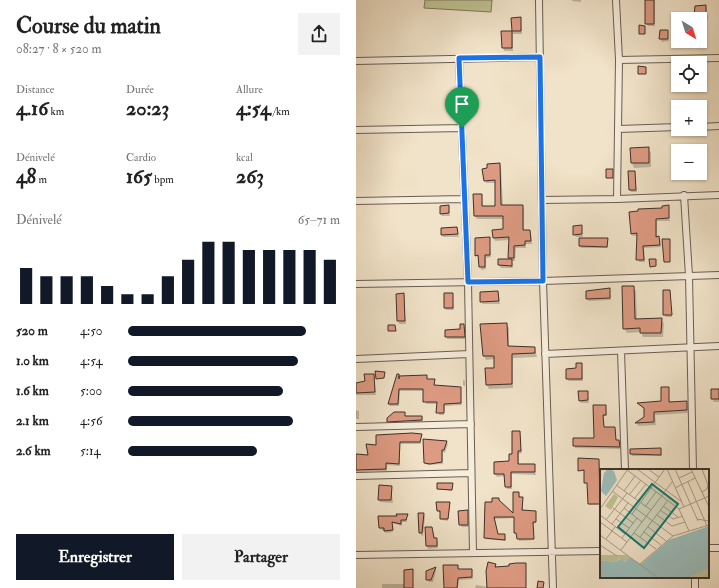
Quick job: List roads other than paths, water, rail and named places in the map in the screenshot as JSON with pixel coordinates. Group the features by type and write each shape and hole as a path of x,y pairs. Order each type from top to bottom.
{"street":[{"path":"539,0 543,281 553,588"},
{"path":"616,0 619,60 617,199"},
{"path":"356,61 540,57"},
{"path":"459,58 468,282 473,553"},
{"path":"619,60 719,58"},
{"path":"707,127 719,126"},
{"path":"618,129 671,127"},
{"path":"356,130 462,128"},
{"path":"684,195 689,276 693,469"},
{"path":"542,200 719,195"},
{"path":"356,201 465,199"},
{"path":"356,284 543,281 719,275"},
{"path":"545,354 719,346"},
{"path":"621,351 625,469"},
{"path":"356,359 469,354"},
{"path":"356,427 470,424"},
{"path":"356,476 472,473"},
{"path":"356,555 600,550"},
{"path":"695,578 696,588"}]}
